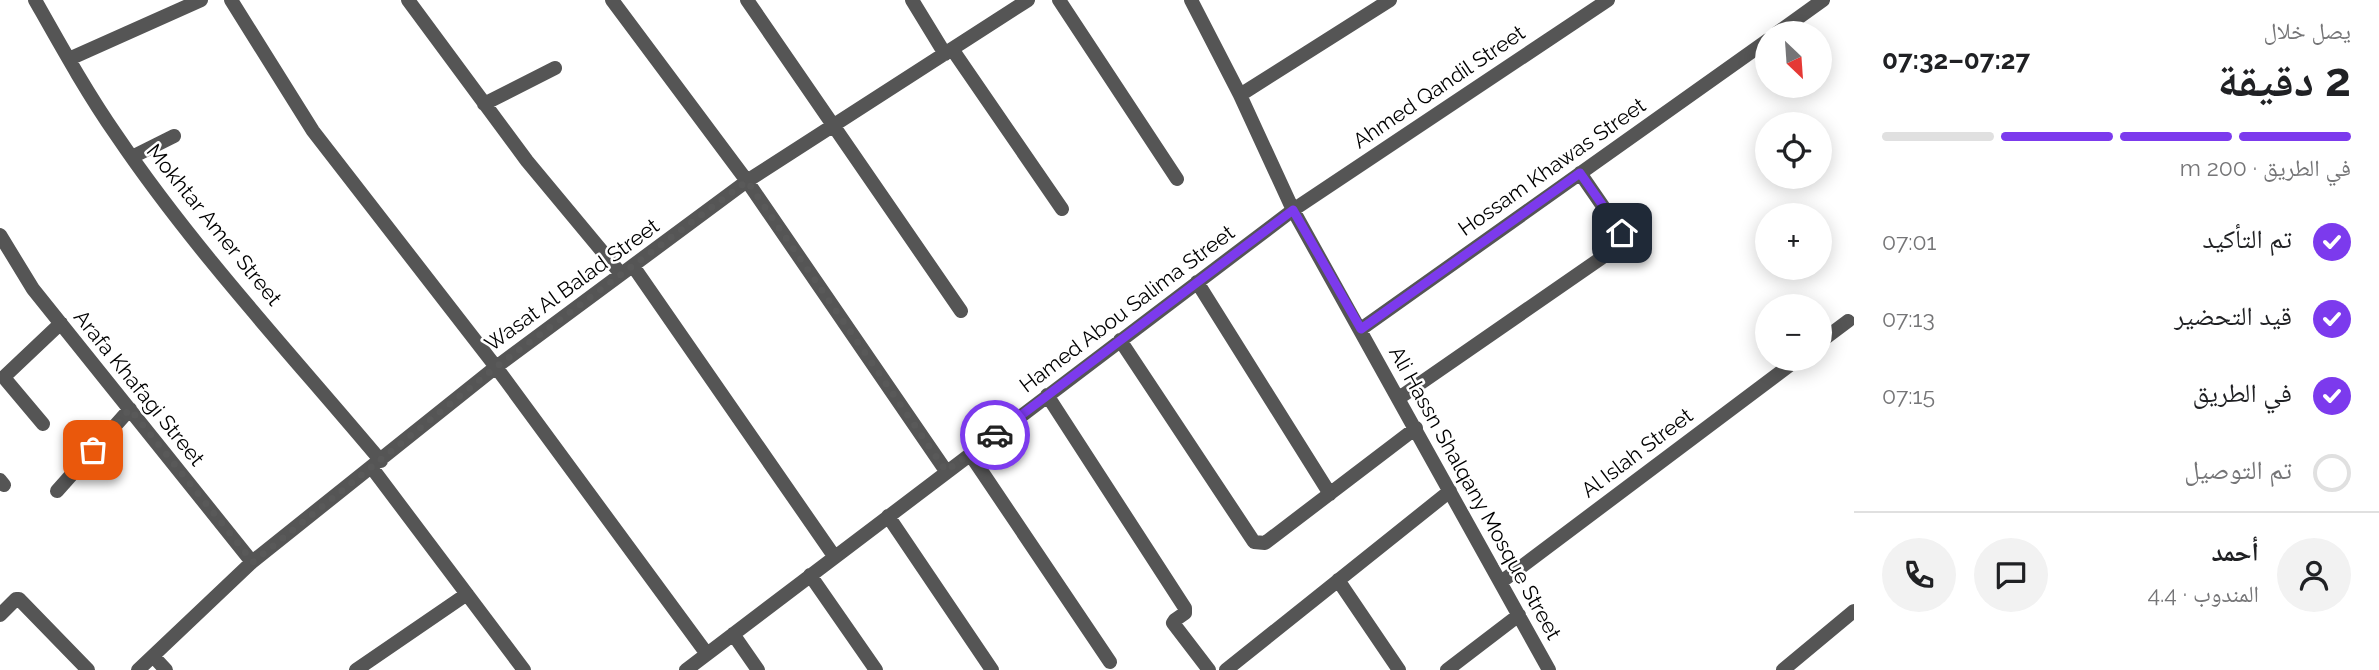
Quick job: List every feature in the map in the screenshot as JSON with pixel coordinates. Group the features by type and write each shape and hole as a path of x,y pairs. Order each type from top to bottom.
{"street":[{"name":"Mokhtar Amer Street","path":"36,0 69,59 132,157 182,225 377,464 467,594 524,670"},
{"path":"164,0 171,13"},
{"path":"69,59 201,0"},
{"path":"231,0 313,131 496,367 707,654"},
{"path":"408,0 527,161 627,270 834,556"},
{"path":"612,0 747,181 946,471"},
{"path":"747,0 961,311"},
{"path":"912,0 1062,209"},
{"name":"Wasat Al Balad Street","path":"138,670 253,562 496,367 747,181 1028,0"},
{"path":"1059,0 1177,179"},
{"name":"Ali Hassn Shalqany Mosque Street","path":"1191,0 1240,95 1293,210 1549,670"},
{"path":"1240,95 1390,0"},
{"name":"Ahmed Qandil Street","path":"1293,210 1608,0"},
{"path":"1794,21 1823,0"},
{"name":"Hossam Khawas Street","path":"1361,329 1755,49"},
{"path":"484,104 555,68"},
{"path":"132,157 174,136"},
{"path":"1399,398 1623,243 1625,238 1622,233 1580,173"},
{"name":"Hamed Abou Salima Street","path":"686,670 1293,210"},
{"name":"Arafa Khafagi Street","path":"0,235 33,289 253,562"},
{"path":"1197,282 1330,494"},
{"path":"1832,333 1848,321"},
{"path":"43,425 5,376 61,323"},
{"path":"1120,341 1254,542 1265,542 1416,428"},
{"name":"Al Islah Street","path":"1501,582 1782,371"},
{"path":"1047,395 1185,608 1185,613 1174,623 1209,670"},
{"path":"57,491 130,409"},
{"path":"970,454 1110,662"},
{"path":"1226,670 1450,491"},
{"path":"888,516 992,670"},
{"path":"810,575 876,670"},
{"path":"1338,580 1399,670"},
{"path":"356,670 467,594"},
{"path":"0,615 19,599 88,670"},
{"path":"1783,670 1854,611"},
{"path":"1447,670 1519,615"},
{"path":"733,634 758,670"},
{"path":"153,656 166,670"}],"way so far":[{"path":"93,450 130,409 253,562 496,367 747,181 946,471 995,435"}],"route":[{"path":"995,435 1293,210 1361,329 1580,173 1622,233"}]}
